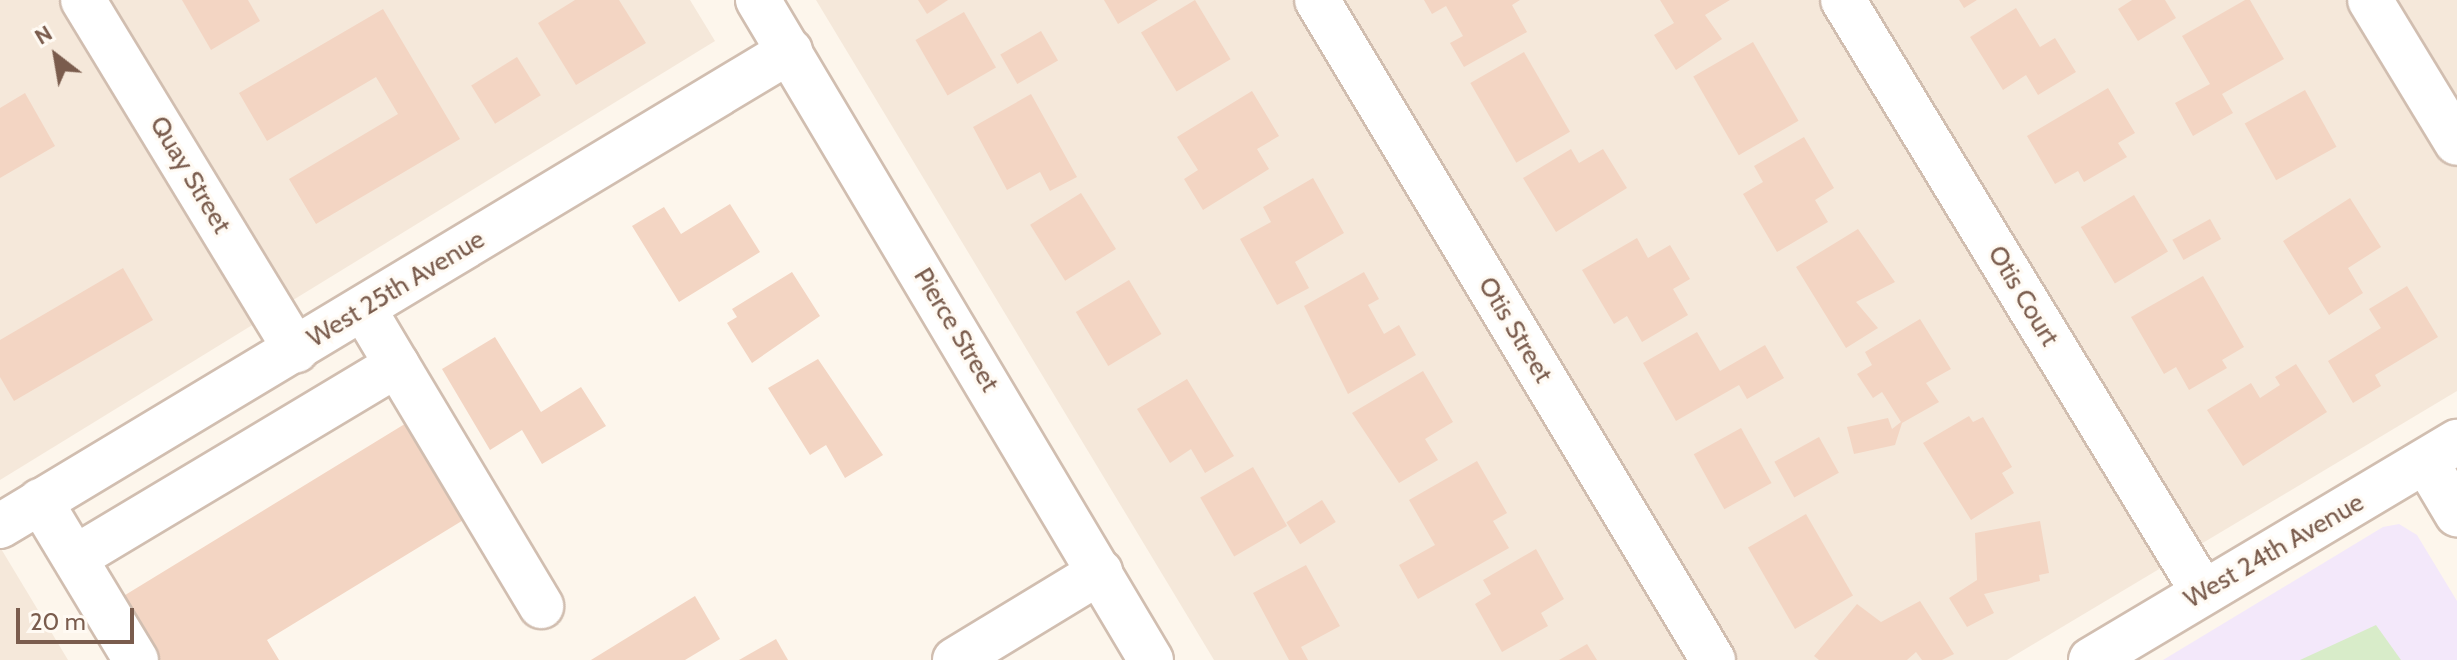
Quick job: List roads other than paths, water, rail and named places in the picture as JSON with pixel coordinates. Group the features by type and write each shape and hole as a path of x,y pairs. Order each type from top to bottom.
{"street":[{"name":"Quay Street","path":"83,0 296,350"},
{"name":"Pierce Street","path":"758,0 1151,660"},
{"name":"Otis Street","path":"1317,0 1713,660"},
{"name":"Otis Court","path":"1843,0 2203,592"},
{"path":"2370,0 2457,143"},
{"name":"West 25th Avenue","path":"0,526 790,51"},
{"path":"363,308 541,606"},
{"path":"76,557 397,365"},
{"name":"West 24th Avenue","path":"2091,660 2442,452"},
{"path":"2442,452 2457,514"},
{"path":"40,501 136,660"},
{"path":"955,660 1100,572"}]}
